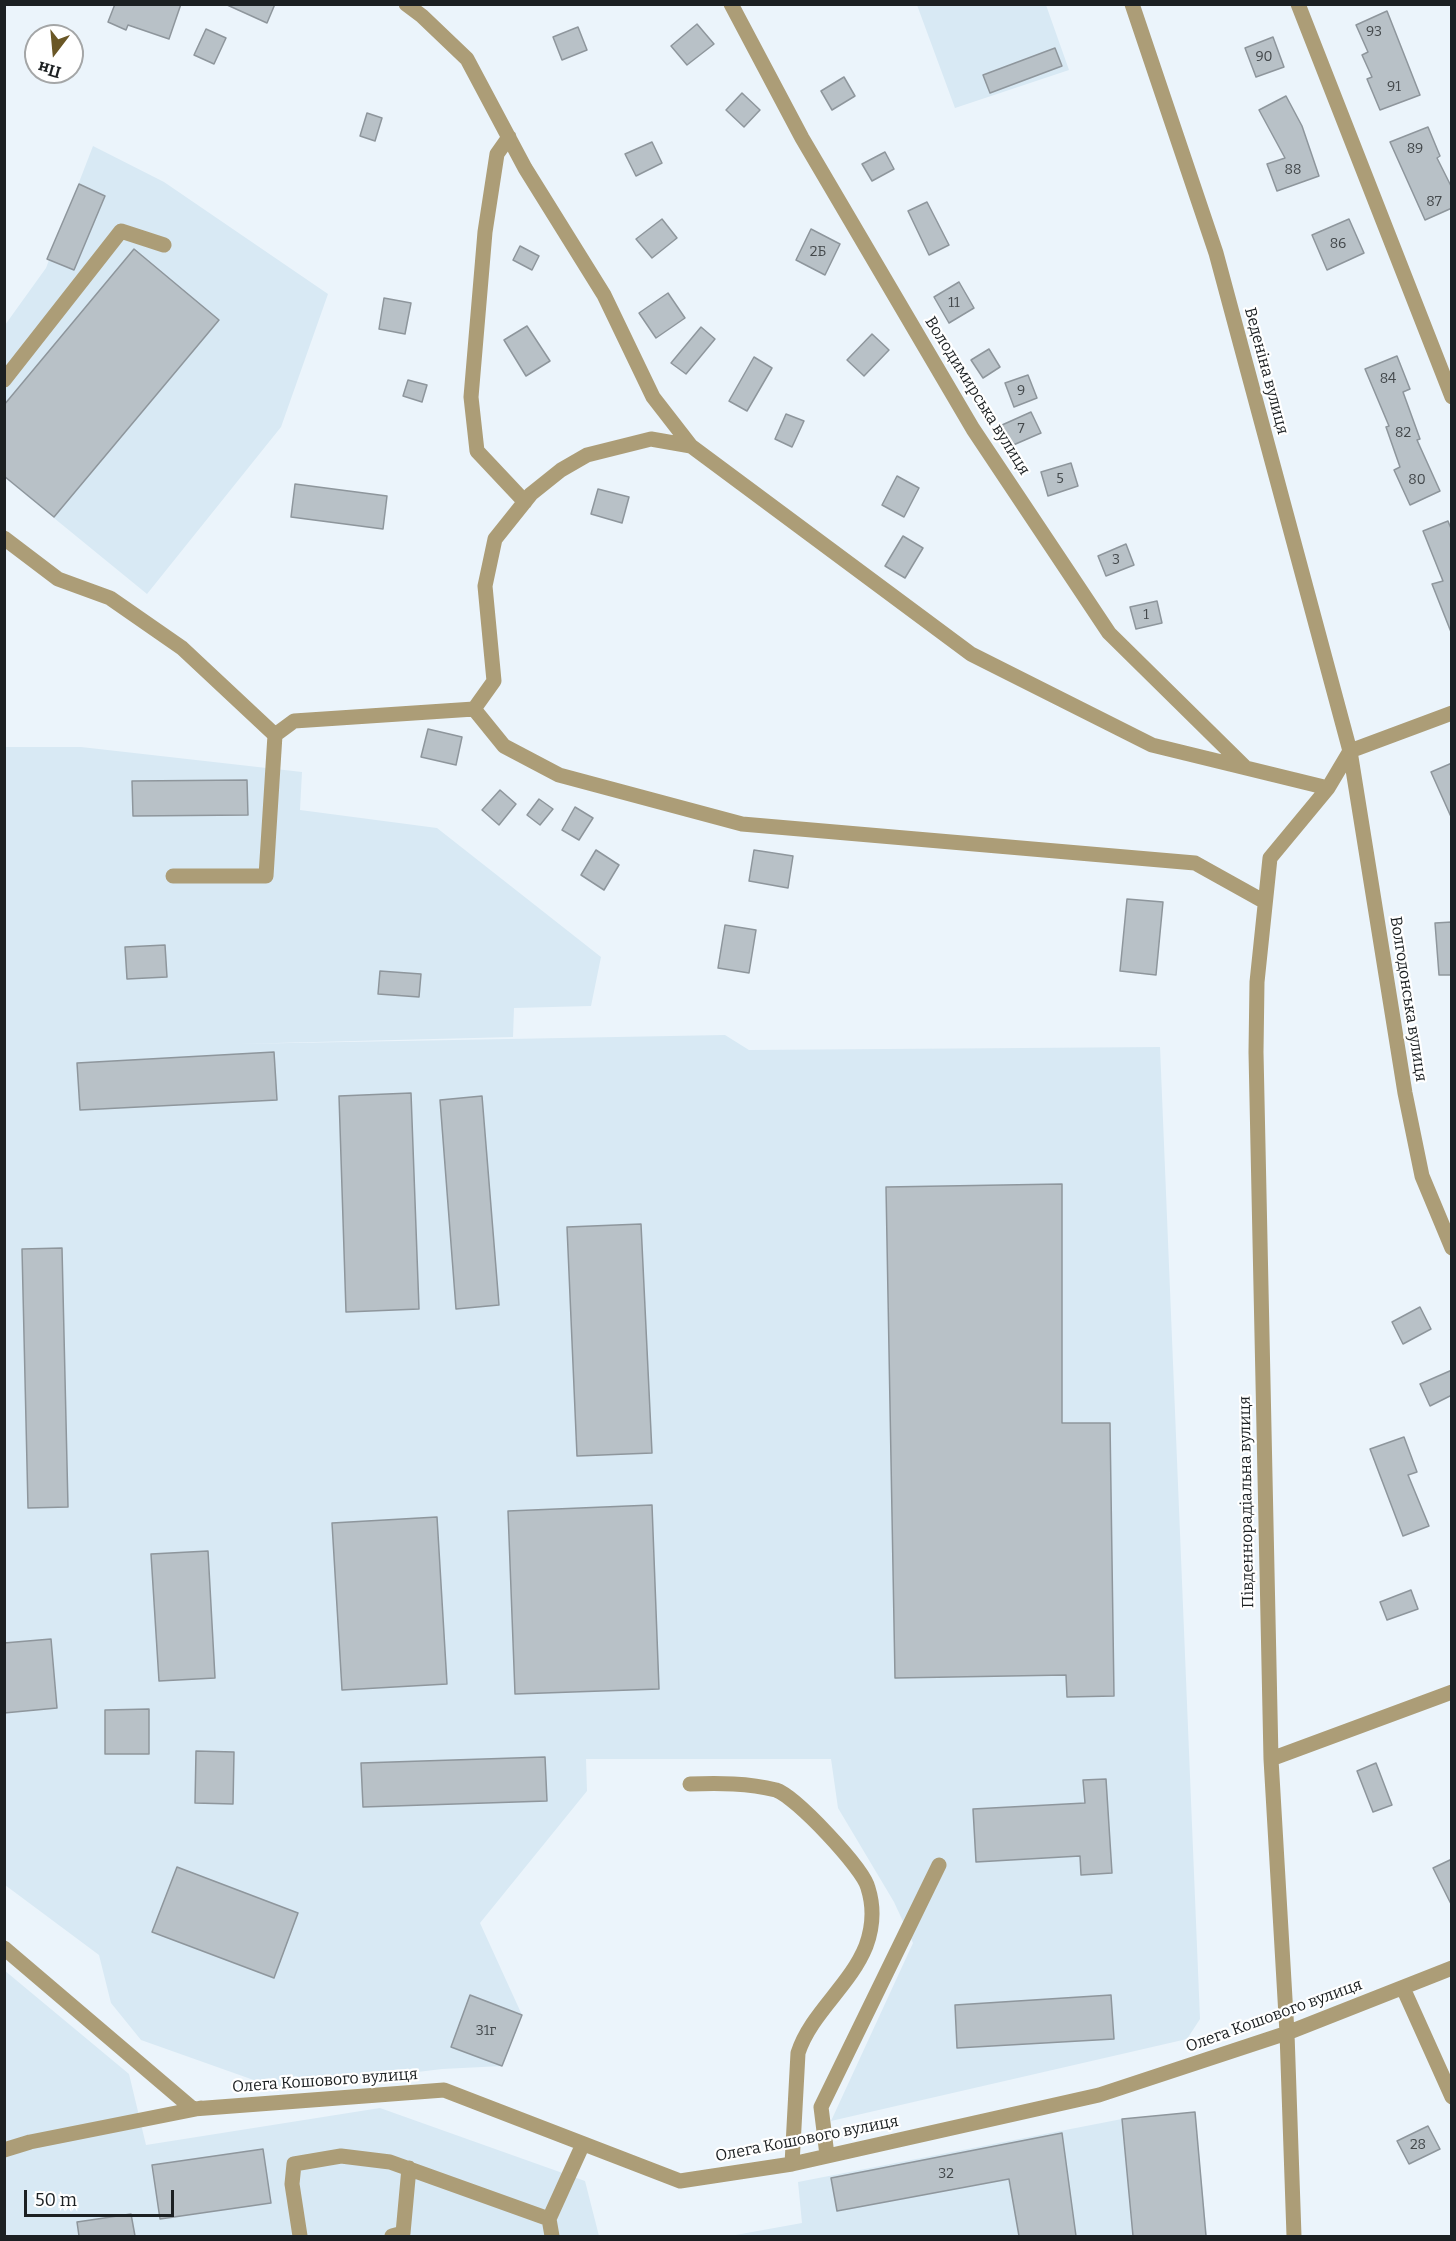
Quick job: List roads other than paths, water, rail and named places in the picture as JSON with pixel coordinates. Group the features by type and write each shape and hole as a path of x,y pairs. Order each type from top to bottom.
{"street":[{"path":"406,4 467,58 509,137 604,295 653,397 691,446 970,654 1152,745 1328,788"},
{"name":"Володимирська вулиця","path":"730,4 802,138 973,429 1109,633 1245,768"},
{"name":"Веденіна вулиця","path":"1132,4 1216,253 1350,751"},
{"path":"1298,4 1452,397"},
{"path":"509,137 497,154 485,232 471,397 477,451 525,502"},
{"path":"4,380 121,231 164,245"},
{"path":"474,709 494,681 485,586 495,539 525,502 561,471 587,455 651,439 691,446"},
{"path":"4,538 58,579 110,598 182,648 274,735 266,876 173,876"},
{"path":"274,735 294,721 474,709"},
{"path":"474,709 504,746 559,775 742,824 1195,863 1265,903"},
{"path":"1350,751 1452,713"},
{"name":"Південнорадіальна вулиця","path":"1294,2236 1287,2033 1271,1759 1256,1052 1257,982 1270,858 1328,788 1350,751"},
{"name":"Волгодонська вулиця","path":"1350,751 1405,1093 1422,1176 1452,1248"},
{"path":"1271,1759 1452,1692"},
{"path":"690,1784 730,1783 778,1791 818,1822 868,1885 873,1916 867,1944 853,1974 802,2039 798,2053 792,2164"},
{"path":"827,2155 822,2107 939,1864"},
{"path":"4,1948 193,2109 201,2108"},
{"name":"Олега Кошового вулиця","path":"4,2150 30,2142 201,2108 444,2090 680,2181 792,2164 1099,2095 1287,2033 1452,1968"},
{"path":"1403,1988 1452,2097"},
{"path":"552,2236 549,2219 583,2144"},
{"path":"300,2236 292,2184 294,2164 341,2156 390,2162 549,2219"},
{"path":"392,2236 403,2233 409,2168"}]}
